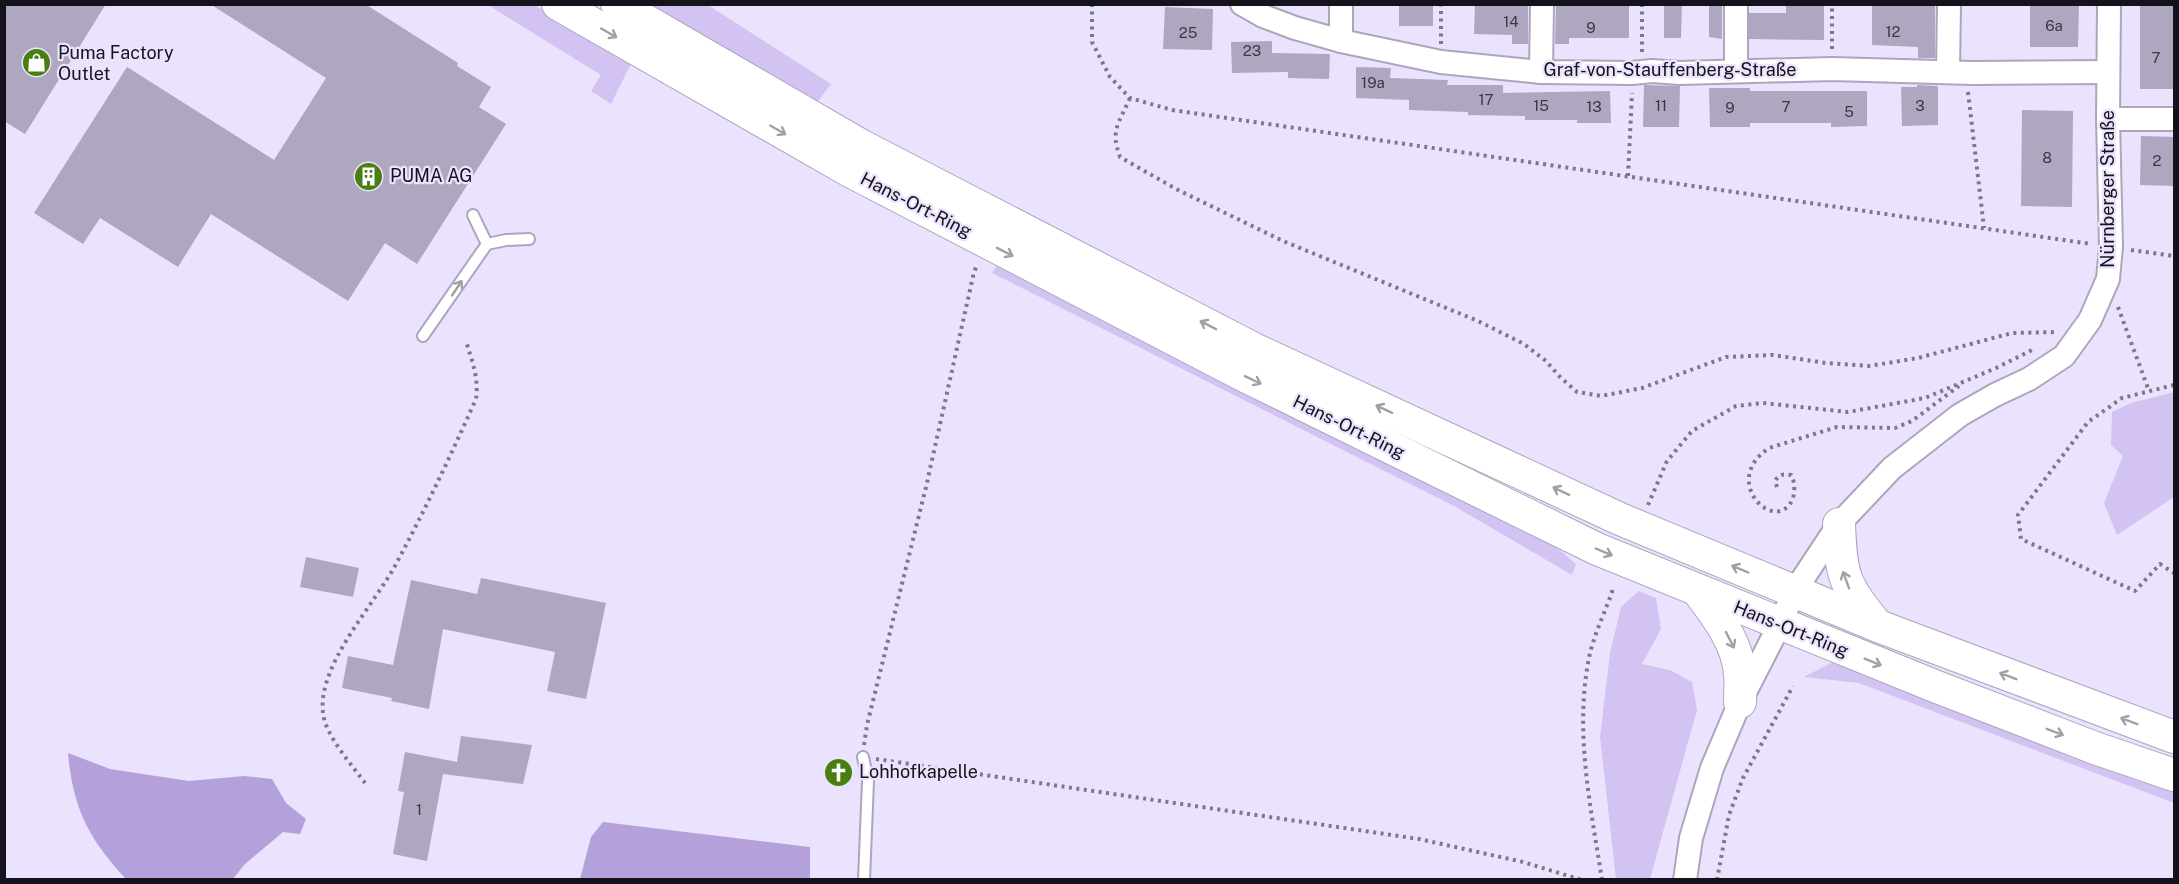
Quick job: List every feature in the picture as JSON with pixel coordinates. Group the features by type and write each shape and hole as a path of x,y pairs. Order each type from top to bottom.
{"main road":[{"name":"Hans-Ort-Ring","path":"558,4 850,171 1243,375 1597,549 1937,687 2095,748 2175,775"},
{"name":"Hans-Ort-Ring","path":"617,4 862,146 1256,350 1620,519 1878,626 2175,737"},
{"path":"1839,524 1840,554 1848,588 1878,626"},
{"path":"1698,591 1735,651 1740,673 1740,702"}],"street":[{"name":"Graf-von-Stauffenberg-Straße","path":"1242,4 1263,16 1295,28 1341,41 1440,62 1541,72 1832,69 2108,72"},
{"path":"1341,4 1341,41"},
{"path":"1541,72 1542,4"},
{"path":"1736,4 1736,71"},
{"path":"1949,4 1957,72"},
{"name":"Nürnberger Straße","path":"1685,879 1691,838 1712,768 1740,702 1794,592 1839,524 1892,468 1960,415 1995,394 2029,379 2064,356 2090,320 2108,278 2111,247 2108,119 2109,4"},
{"path":"2108,119 2175,119"}],"lane":[{"path":"474,215 487,244"},
{"path":"423,336 487,244 529,239"},
{"path":"863,757 868,781 864,879"}],"path":[{"path":"1092,4 1092,42 1110,77 1130,98 1172,110 2082,243"},
{"path":"1440,62 1441,4"},
{"path":"1628,176 1642,4"},
{"path":"1832,4 1832,69"},
{"path":"1957,72 1984,228"},
{"path":"1130,98 1114,132 1120,157 1176,189 1283,241 1488,325 1524,344 1546,361 1577,392 1601,396 1642,388 1726,357 1773,355 1826,363 1869,366 1918,358 2012,333 2067,332 2057,337"},
{"path":"988,243 974,272 926,487 867,725 863,757 1419,839 1523,862 1582,879"},
{"path":"2108,278 2149,391"},
{"path":"365,783 325,723 322,714 324,693 339,653 395,567 477,399 476,371 466,341"},
{"path":"1646,510 1667,461 1692,431 1736,405 1762,403 1848,412 1925,398 1996,368 2037,347"},
{"path":"1777,487 1775,481 1778,477 1784,474 1791,475 1794,482 1793,498 1788,506 1770,511 1762,508 1755,501 1750,490 1749,477 1752,464 1759,454 1769,448 1837,427 1895,428 1912,421 1964,382"},
{"path":"2175,385 2122,398 2088,422 2018,515 2020,539 2135,591 2160,564 2175,573"},
{"path":"1602,879 1585,772 1582,712 1588,661 1613,589"},
{"path":"1717,879 1729,815 1743,778 1793,686"}],"shaded area":[{"path":"488,5 534,5 633,60 611,104 591,91 601,75"},
{"path":"638,5 708,5 831,84 815,105"},
{"path":"998,263 1547,539 1576,564 1572,575 1454,506 992,273"},
{"path":"2174,392 2174,497 2117,535 2104,503 2123,456 2111,445 2112,412 2131,403"},
{"path":"1639,591 1656,598 1661,629 1642,664 1670,670 1692,682 1697,710 1650,879 1616,879 1600,737 1610,653 1621,607"},
{"path":"1837,660 2174,786 2174,803 1859,683 1804,677"},
{"path":"68,753 110,769 189,781 244,776 272,779 286,803 306,819 300,834 283,832 244,865 233,879 126,879 102,850 85,822 74,791"},
{"path":"603,822 810,847 810,879 580,879 591,837"}],"building":[{"name":"Puma Factory Outlet","path":"4,4 106,4 25,134 4,121"},
{"name":"PUMA AG","path":"210,4 365,4 458,63 457,66 491,87 479,107 506,124 417,264 385,243 348,301 211,214 178,267 100,218 83,244 34,213 127,67 274,160 326,78"},
{"path":"1399,4 1433,4 1433,26 1399,26"},
{"path":"1475,4 1528,4 1528,44 1512,44 1512,35 1474,34"},
{"path":"1556,4 1629,4 1629,38 1569,38 1569,44 1555,44"},
{"path":"1664,4 1682,4 1681,38 1664,38"},
{"path":"1709,4 1722,4 1722,39 1709,37"},
{"path":"1786,4 1824,4 1824,40 1749,39 1749,13 1786,13"},
{"path":"1872,4 1935,4 1935,58 1918,58 1918,47 1872,45"},
{"path":"2030,4 2079,4 2078,47 2030,47"},
{"path":"2140,4 2175,4 2175,89 2140,89"},
{"path":"1165,7 1213,9 1212,50 1163,49"},
{"path":"1272,41 1272,53 1330,54 1329,79 1288,78 1288,72 1232,73 1231,42"},
{"path":"1356,67 1391,68 1390,78 1448,80 1447,85 1503,85 1503,93 1610,91 1611,123 1577,123 1577,120 1525,120 1525,116 1468,115 1468,112 1409,110 1409,100 1356,98"},
{"path":"1644,85 1680,86 1679,127 1643,127"},
{"path":"1917,85 1938,86 1938,125 1902,126 1901,87 1917,87"},
{"path":"1709,88 1750,88 1750,91 1867,91 1867,126 1831,127 1831,123 1750,123 1750,127 1710,127"},
{"path":"2022,110 2073,111 2072,207 2021,206"},
{"path":"2141,136 2175,137 2175,186 2140,185"},
{"path":"306,557 359,568 353,597 300,587"},
{"path":"481,578 606,603 586,699 547,691 555,652 443,629 429,709 391,701 392,698 342,688 348,656 393,665 411,580 477,594"},
{"path":"461,736 532,745 523,784 443,774 427,861 393,854 404,792 398,791 405,752 457,762"}],"place":[{"name":"Puma Factory Outlet","path":"37,63"},
{"name":"PUMA AG","path":"369,176"},
{"name":"Lohhofkapelle","path":"838,772"}]}
